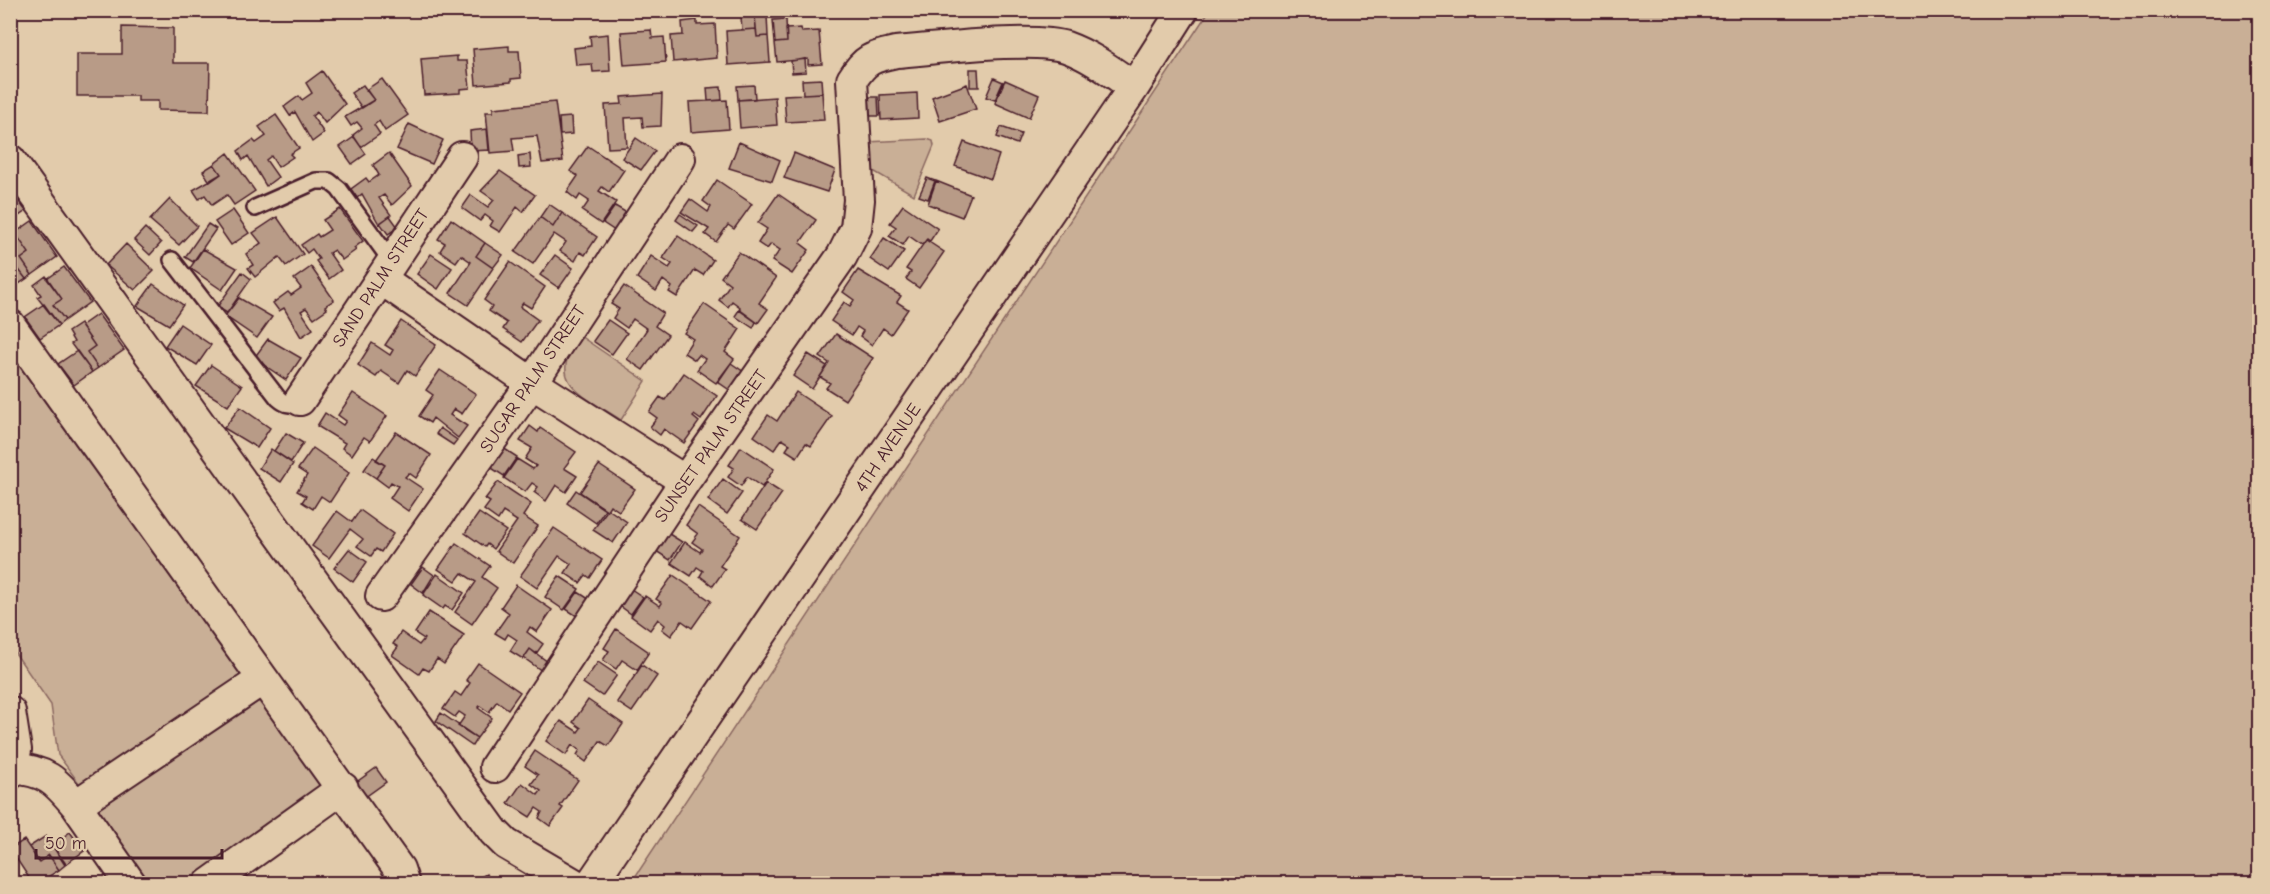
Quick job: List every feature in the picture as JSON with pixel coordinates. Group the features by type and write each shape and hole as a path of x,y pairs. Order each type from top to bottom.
{"street":[{"name":"4TH AVENUE","path":"591,884 1138,80 1183,10"},
{"name":"SUNSET PALM STREET","path":"495,767 685,481 822,287 856,228 859,200 852,80 862,63 878,56 985,46 1035,44 1064,46 1138,80"},
{"name":"SAND PALM STREET","path":"300,400 462,157"},
{"name":"SUGAR PALM STREET","path":"381,596 532,382 680,159"},
{"path":"10,160 494,832 507,844 574,884"},
{"path":"386,270 532,382 685,481"},
{"path":"10,325 343,788 399,869 404,884"},
{"path":"76,805 263,679"},
{"path":"10,712 16,750 12,771 33,770 50,776 76,805 131,884"},
{"path":"209,884 343,788"}],"lane":[{"path":"255,208 316,181 329,181 339,189 386,270"},
{"path":"172,260 278,398 285,404 292,405 300,400"}],"shaded area":[{"path":"1209,11 2259,11 2259,883 631,883"},
{"path":"927,139 933,141 934,146 914,195 870,169 867,142"},
{"path":"580,336 646,381 621,420 582,395 567,377 566,366 570,352"},
{"path":"10,353 242,677 82,787 58,755 51,705 11,647"},
{"path":"257,697 321,787 184,883 148,883 95,808"}],"building":[{"path":"767,15 768,36 757,37 755,16"},
{"path":"755,16 756,29 742,30 741,17"},
{"path":"786,19 787,42 775,43 773,20"},
{"path":"697,20 697,25 715,24 717,58 673,62 671,36 683,35 682,22"},
{"path":"122,27 173,28 173,63 210,63 209,111 158,110 158,101 138,101 138,96 77,96 77,54 122,54"},
{"path":"801,28 802,32 819,31 822,64 808,65 808,59 777,62 775,43 787,42 786,29"},
{"path":"756,29 757,37 768,36 770,62 728,65 726,31"},
{"path":"651,30 652,38 664,37 666,62 624,65 621,32"},
{"path":"608,34 610,71 593,72 592,64 576,65 574,48 591,46 590,36"},
{"path":"509,46 509,51 519,51 521,78 511,79 511,82 476,85 473,49"},
{"path":"457,56 457,61 467,61 470,88 460,89 460,93 424,95 421,59"},
{"path":"805,59 806,72 792,73 791,61"},
{"path":"970,69 978,69 979,87 970,87"},
{"path":"322,71 345,104 325,123 317,112 312,116 324,133 312,142 295,112 290,116 284,107 299,96 302,100 312,93 306,83"},
{"path":"994,78 1003,82 995,100 986,97"},
{"path":"382,79 408,115 385,131 379,121 374,125 380,134 361,147 353,135 362,128 357,122 351,126 345,117 374,100 366,90"},
{"path":"821,79 822,93 803,94 802,80"},
{"path":"1005,80 1039,95 1029,118 995,103"},
{"path":"967,84 976,109 940,121 932,97"},
{"path":"363,85 374,100 362,108 351,93"},
{"path":"754,85 755,99 738,100 737,86"},
{"path":"721,87 722,100 708,101 707,88"},
{"path":"822,93 824,120 786,122 784,95"},
{"path":"917,93 918,118 881,120 880,95"},
{"path":"662,94 661,126 643,127 642,117 625,118 627,147 608,148 605,105 622,104 621,97"},
{"path":"775,97 777,125 740,128 738,100"},
{"path":"869,97 878,97 879,116 870,116"},
{"path":"727,100 729,129 691,132 689,102"},
{"path":"555,102 563,161 542,163 537,136 512,138 514,151 490,153 486,112 493,112 493,108"},
{"path":"276,115 299,148 290,154 293,157 278,167 271,156 266,160 278,177 266,186 248,156 243,160 238,151 253,140 256,143 266,136 259,127"},
{"path":"571,117 572,134 560,135 559,118"},
{"path":"409,124 443,140 432,164 397,149"},
{"path":"1001,127 1021,134 1017,144 997,137"},
{"path":"487,129 489,150 471,151 470,131"},
{"path":"354,137 366,154 352,164 340,147"},
{"path":"636,138 655,151 641,170 622,158"},
{"path":"739,142 780,160 772,181 729,168"},
{"path":"964,142 999,155 991,179 955,166"},
{"path":"588,146 624,170 609,192 602,187 599,191 616,202 601,224 582,211 589,201 580,195 577,200 567,192 578,176 570,171"},
{"path":"228,153 255,191 234,205 227,195 212,205 205,195 199,199 193,190 221,174 214,164"},
{"path":"389,153 412,186 392,205 384,195 379,198 391,215 379,224 362,194 357,198 351,189 366,178 369,182 379,175 373,165"},
{"path":"794,153 835,170 827,192 784,178"},
{"path":"530,154 531,167 519,168 518,156"},
{"path":"214,164 221,174 210,182 203,171"},
{"path":"500,171 535,195 523,212 517,207 500,232 490,226 493,221 485,215 480,221 462,208 471,195 488,207 494,200 481,191"},
{"path":"927,178 935,181 928,199 919,196"},
{"path":"717,180 752,204 734,229 728,225 716,242 705,234 709,229 681,212 690,199 708,212 711,207 703,201"},
{"path":"936,181 971,195 962,217 928,204"},
{"path":"10,190 26,211 10,222"},
{"path":"778,194 816,220 800,243 809,250 792,274 772,261 780,250 771,244 767,249 758,243 767,229 758,223"},
{"path":"170,199 197,226 179,245 150,220"},
{"path":"549,204 562,213 553,227 540,217"},
{"path":"903,205 938,229 930,241 927,239 922,245 909,236 903,245 889,236 896,227 890,223"},
{"path":"615,206 627,213 615,231 603,223"},
{"path":"340,209 363,241 354,248 356,250 342,260 334,250 329,253 341,270 329,279 316,261 319,259 312,249 307,253 301,245 317,234 319,237 330,230 323,220"},
{"path":"233,210 249,233 231,245 215,222"},
{"path":"562,213 597,237 585,255 580,252 575,261 560,251 566,242 554,234 533,264 515,252 540,217 553,227"},
{"path":"680,214 698,226 693,232 676,220"},
{"path":"390,216 398,227 388,234 380,223"},
{"path":"277,217 303,254 286,266 279,257 255,277 248,268 253,265 246,254 261,243 253,233"},
{"path":"451,219 485,243 476,256 493,268 468,305 450,293 471,262 461,255 456,262 440,251 445,243 438,239"},
{"path":"32,221 57,257 32,275 21,259 29,253 15,233"},
{"path":"208,224 216,229 193,262 185,257"},
{"path":"145,228 161,243 150,255 134,240"},
{"path":"13,230 29,253 21,259 32,275 26,279 10,258 10,232"},
{"path":"678,236 713,260 703,275 695,270 677,297 669,292 672,287 663,280 656,291 637,278 651,256 669,268 672,264 663,258"},
{"path":"884,238 904,251 889,272 870,259"},
{"path":"926,240 944,252 919,288 906,279 911,272 906,269"},
{"path":"485,243 503,255 493,268 476,256"},
{"path":"126,244 154,271 135,290 106,265"},
{"path":"203,249 237,268 222,290 190,268"},
{"path":"739,252 776,278 759,303 768,309 758,323 732,301 728,307 719,300 730,284 721,277"},
{"path":"431,254 452,268 438,289 417,274"},
{"path":"555,255 573,268 559,288 540,275"},
{"path":"10,258 26,279 10,290"},
{"path":"510,262 545,287 531,308 523,303 520,307 538,320 522,342 503,329 507,323 489,311 492,306 484,300"},
{"path":"64,267 90,302 65,320 53,305 62,299 47,279"},
{"path":"311,267 334,300 325,306 327,309 314,318 306,308 301,311 313,329 301,337 284,308 279,311 273,303 288,292 291,295 301,288 294,279"},
{"path":"858,270 901,296 897,302 908,309 891,334 883,328 872,345 860,336 863,331 857,327 852,335 831,321 844,302 850,306 854,300 843,292"},
{"path":"242,272 251,279 227,313 217,307"},
{"path":"46,276 62,299 53,305 65,320 59,325 37,297 41,295 34,285"},
{"path":"153,284 183,305 169,325 137,306"},
{"path":"624,286 663,313 655,326 668,335 643,370 627,359 647,329 633,319 627,328 613,318 619,309 611,304"},
{"path":"239,298 272,317 257,338 225,316"},
{"path":"44,304 59,325 40,338 25,317"},
{"path":"704,304 740,329 725,352 734,359 716,383 697,370 705,359 699,355 695,360 684,353 693,339 684,333"},
{"path":"739,310 756,322 753,328 735,316"},
{"path":"98,314 124,350 98,368 87,352 95,346 81,326"},
{"path":"608,320 627,333 612,354 593,341"},
{"path":"401,321 436,345 415,376 407,370 399,383 381,371 376,377 358,365 372,343 390,355 393,350 385,345"},
{"path":"80,324 95,346 87,352 98,368 92,372 71,344 74,342 68,332"},
{"path":"180,324 211,345 197,365 165,346"},
{"path":"836,334 873,358 845,400 826,388 830,383 820,377 829,363 820,357"},
{"path":"268,339 301,358 286,380 254,358"},
{"path":"77,351 92,372 74,385 58,364"},
{"path":"808,354 827,366 812,389 793,376"},
{"path":"731,363 744,372 731,391 718,382"},
{"path":"211,365 242,386 228,406 196,386"},
{"path":"440,370 476,394 462,414 454,409 450,415 467,426 458,438 433,418 430,423 419,416 433,395 426,390"},
{"path":"684,373 717,396 701,420 694,415 693,417 699,422 684,443 664,429 660,435 650,427 657,418 649,412 660,397 665,400"},
{"path":"796,392 832,416 811,446 806,443 797,457 786,450 790,444 782,439 774,450 754,436 768,415 777,421"},
{"path":"353,393 387,416 370,441 364,437 352,455 342,448 345,443 317,426 325,413 343,425 346,421 338,415"},
{"path":"240,407 270,428 257,448 224,428"},
{"path":"530,426 538,432 540,428 576,452 564,468 577,476 566,492 556,485 546,501 534,492 538,487 532,483 525,492 504,478 517,459 533,469 536,466 525,459 532,448 520,441"},
{"path":"440,428 457,440 453,445 436,434"},
{"path":"396,432 431,455 416,478 409,473 405,477 423,489 408,511 390,498 398,486 391,482 388,487 376,478 385,465 376,460"},
{"path":"286,433 303,443 291,462 274,451"},
{"path":"741,447 774,469 762,487 747,477 741,486 728,477 734,468 729,465"},
{"path":"313,448 349,473 330,502 321,496 313,509 302,502 306,496 297,491 307,475 298,469"},
{"path":"503,448 517,457 504,476 490,467"},
{"path":"271,449 293,464 281,482 259,468"},
{"path":"373,457 385,465 376,478 364,470"},
{"path":"599,465 635,489 619,511 610,505 607,510 580,492"},
{"path":"723,479 742,493 727,514 708,500"},
{"path":"498,482 531,504 523,516 538,526 513,563 496,551 517,521 503,512 498,520 484,510 490,502 485,499"},
{"path":"766,483 782,493 757,529 742,519"},
{"path":"576,490 605,510 596,523 567,503"},
{"path":"698,507 740,536 720,566 725,569 713,586 700,576 703,571 697,567 691,576 671,563 685,542 700,552 702,549 692,542 698,534 686,525"},
{"path":"608,509 627,522 613,543 593,530"},
{"path":"360,510 393,534 381,552 376,549 371,556 357,546 363,539 350,529 329,558 312,546 337,511 352,522"},
{"path":"479,513 506,531 493,549 487,544 485,547 465,533"},
{"path":"554,528 602,560 590,578 586,575 580,583 565,573 571,564 559,556 537,588 520,576"},
{"path":"669,534 682,542 670,560 656,551"},
{"path":"456,543 490,566 482,577 497,588 472,624 455,612 476,582 462,573 456,581 438,569"},
{"path":"349,549 367,562 353,582 334,568"},
{"path":"423,567 434,575 423,593 411,584"},
{"path":"437,574 464,593 452,610 445,606 443,609 423,595"},
{"path":"673,575 711,601 692,628 682,621 671,636 662,629 665,625 658,619 650,630 631,616 645,596 660,606 662,603 656,599"},
{"path":"559,576 579,589 564,610 545,597"},
{"path":"516,585 552,610 537,632 530,627 527,632 543,644 536,654 530,649 523,659 510,651 517,640 508,634 505,639 495,633 509,613 501,607"},
{"path":"631,589 643,597 631,614 620,606"},
{"path":"578,592 592,601 580,618 566,609"},
{"path":"429,612 464,635 444,664 437,659 429,671 423,668 419,674 392,655 398,647 393,644 401,632 419,645 424,639 415,633"},
{"path":"616,629 649,652 637,670 622,660 616,669 603,660 609,651 604,648"},
{"path":"530,649 548,662 542,671 524,658"},
{"path":"598,662 617,675 602,696 583,683"},
{"path":"478,663 520,692 508,709 497,701 489,712 480,706 478,708 492,718 477,738 458,726 465,716 459,712 455,717 443,709 455,692 461,696 470,683 466,680"},
{"path":"642,665 657,676 632,712 617,702"},
{"path":"588,700 623,724 608,746 600,741 586,762 577,755 580,750 572,745 566,755 546,741 561,721 578,732 581,728 573,722"},
{"path":"441,713 477,738 472,746 436,721"},
{"path":"535,751 578,780 560,806 563,808 550,826 539,818 542,812 536,808 530,817 508,803 522,783 538,795 541,791 531,784 538,775 525,766"},
{"path":"376,768 386,782 361,800 351,786"},
{"path":"70,832 84,851 66,864 52,845"},
{"path":"46,836 65,865 59,870 49,855 39,862 29,847"},
{"path":"24,840 39,862 49,855 59,870 37,884 33,884 10,849"},
{"path":"486,874 492,884 473,884 472,882"}]}
